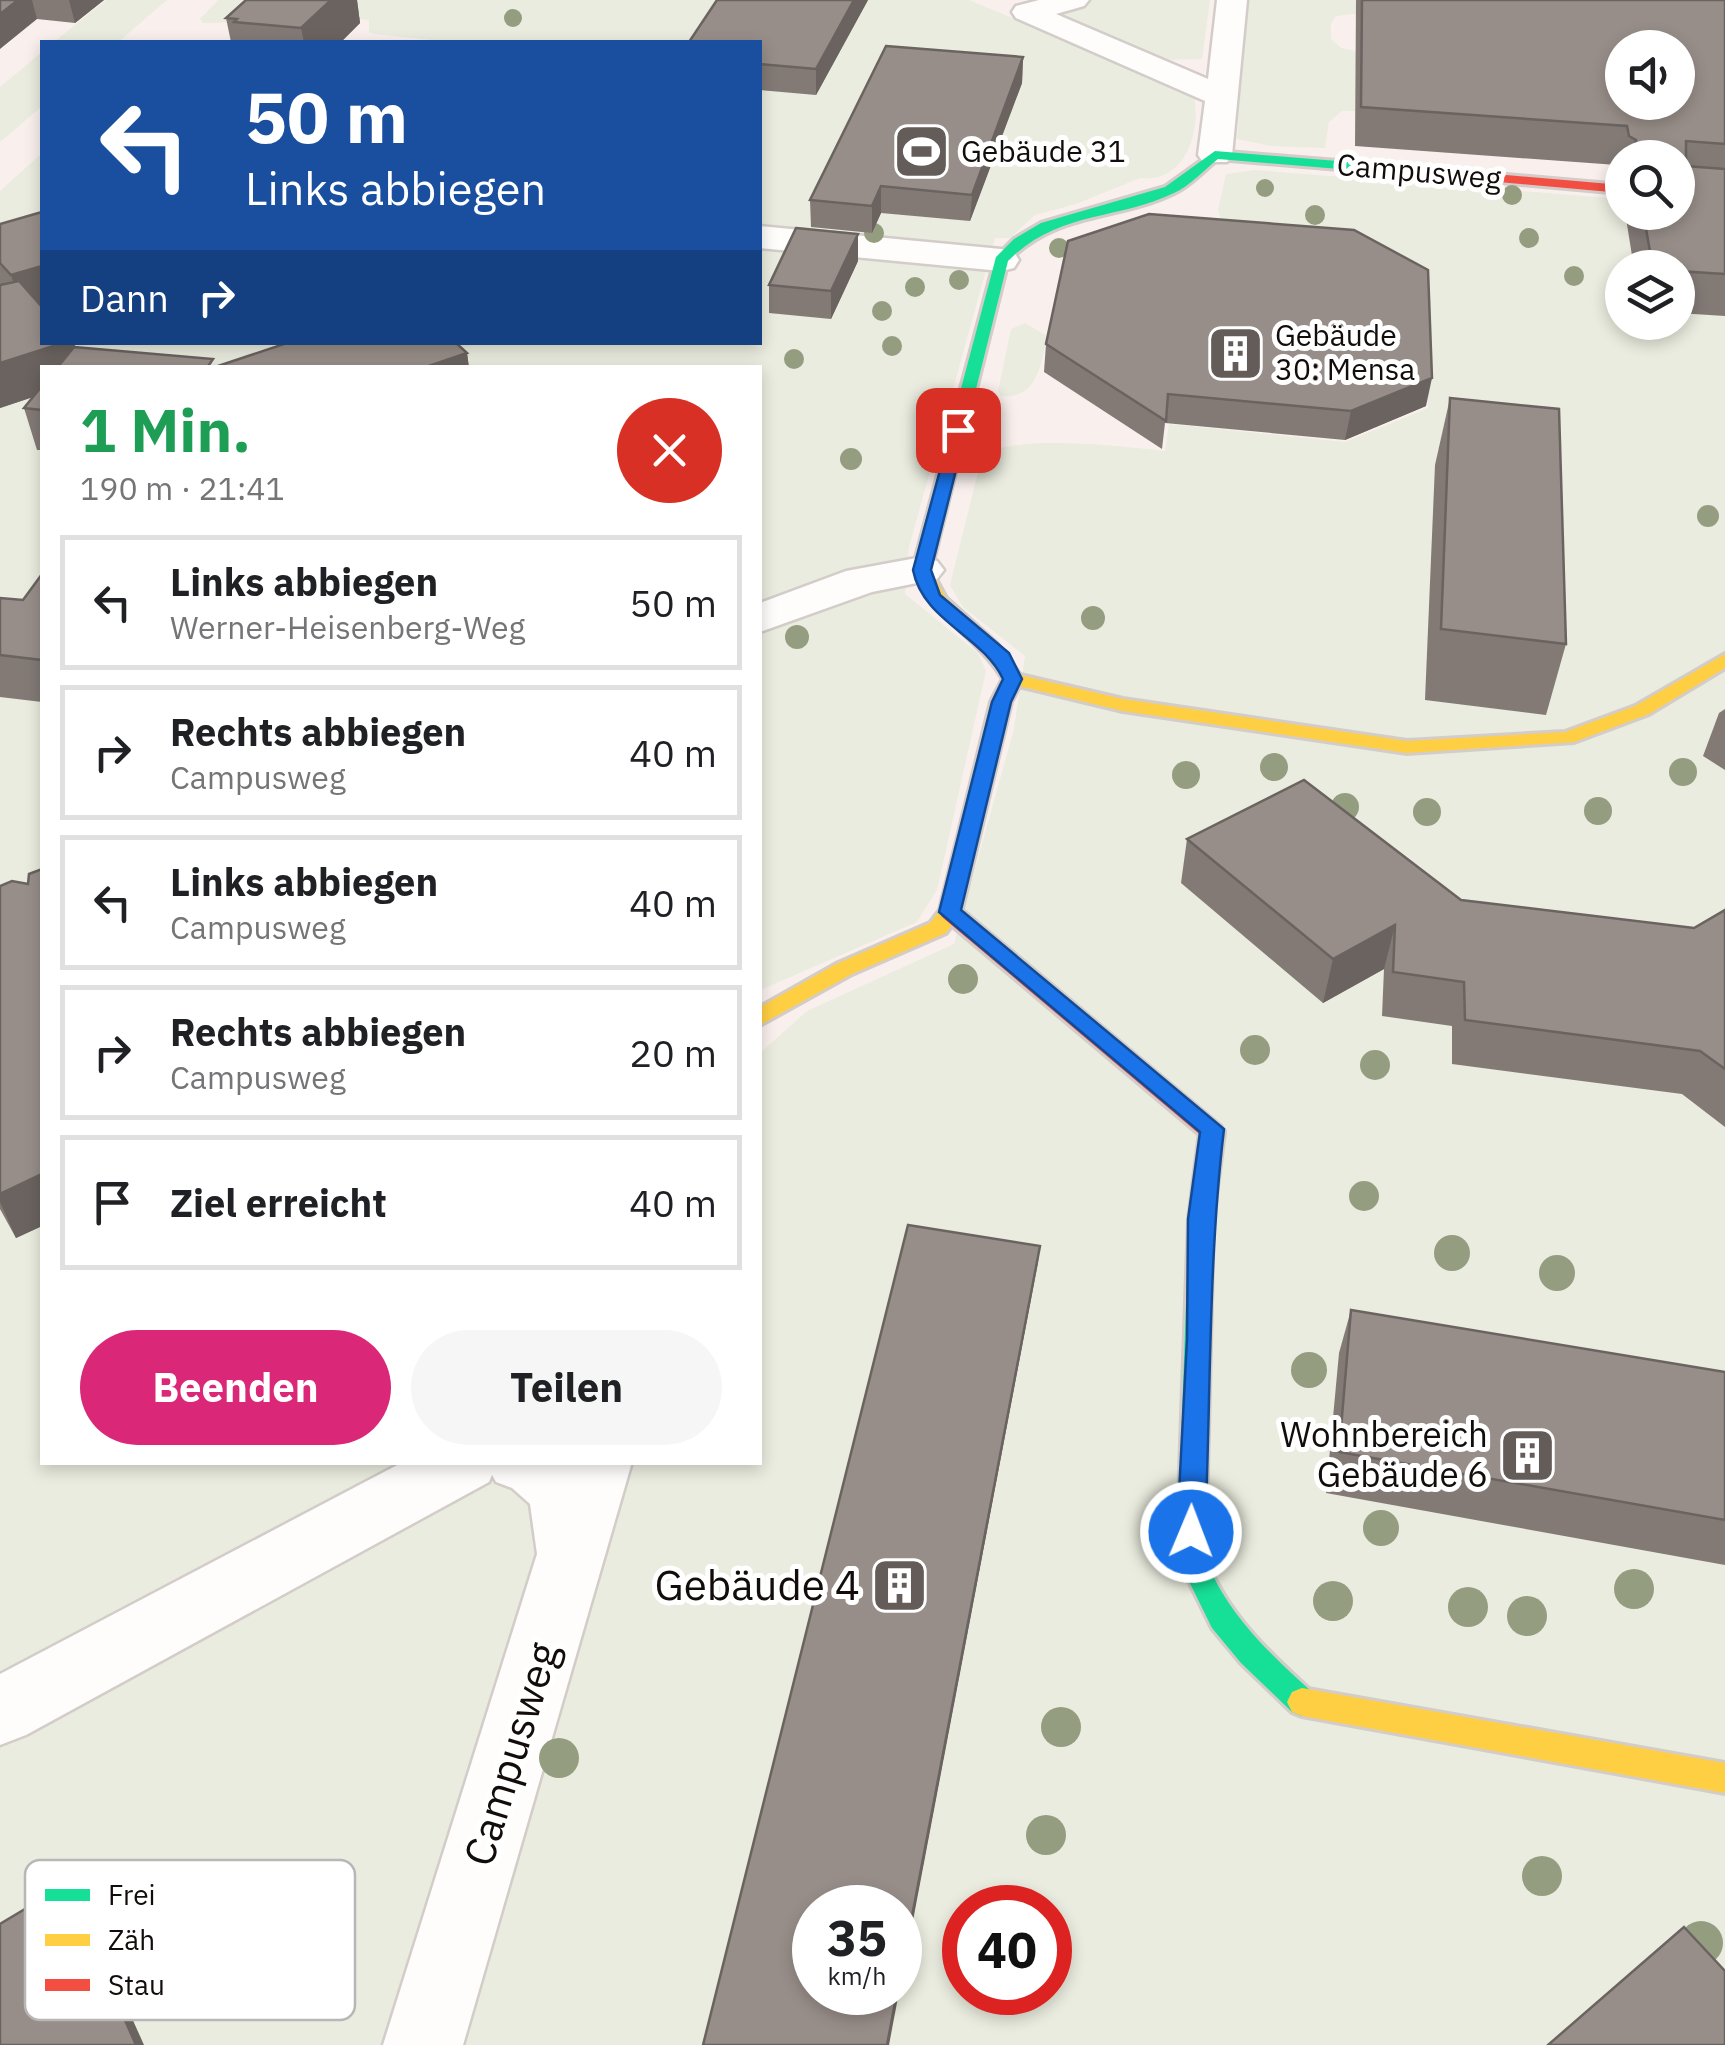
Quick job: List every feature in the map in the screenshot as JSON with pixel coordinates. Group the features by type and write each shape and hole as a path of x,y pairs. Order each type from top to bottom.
{"street":[{"path":"1074,0 1028,12 1220,96"},
{"path":"1013,679 1002,657 932,598 922,570 1002,260 1019,242 1046,226 1170,190 1215,155 1232,0"},
{"name":"Campusweg","path":"1215,155 1605,188"},
{"path":"762,237 1002,260"},
{"path":"762,618 862,580 922,570"},
{"path":"1013,679 1123,704 1407,747 1567,738 1642,710 1725,660"},
{"path":"762,1016 844,969 938,928 950,912 1001,702 1013,679"},
{"path":"950,912 1212,1129 1201,1219 1191,1557 1195,1576 1206,1594 1267,1670 1303,1703 1725,1778"},
{"path":"0,1710 460,1465"},
{"path":"530,1465 542,1468 560,1488 571,1557"},
{"name":"Campusweg","path":"422,2045 599,1465"}],"shaded area":[{"path":"106,0 167,0 120,40 56,40"},
{"path":"218,0 969,0 1193,92 1195,122 1187,152 1169,172 1156,178 1140,178 1076,204 1035,215 1010,238 995,238 909,547 905,594 978,653 986,671 937,890 917,922 762,989 762,365 40,365 40,1465 580,1465 398,2045 0,2045 0,191 40,155 40,345 762,345 762,40 432,40 374,34 369,32 369,20 359,19 203,23 200,19"},
{"path":"1090,0 1210,0 1202,59 1160,60 1049,18 1053,9"},
{"path":"1246,0 1399,0 1361,13 1336,16 1331,24 1331,39 1341,48 1366,53 1378,111 1342,111 1329,122 1325,148 1271,146 1237,139"},
{"path":"40,54 40,108 0,142 0,87"},
{"path":"1255,170 1605,198 1605,230 1695,230 1695,208 1725,207 1725,2045 457,2045 625,1465 762,1465 762,1051 807,1011 954,944 1014,729 1025,656 963,607 950,585 982,456 997,449 1043,443 1165,451 1169,424 1345,442 1428,408 1424,297 1277,250 1221,219 1218,210 1226,174"},
{"path":"1025,323 1047,336 1040,368 1023,392 1001,396 998,391 1011,329"}],"building":[{"path":"0,0 18,0 0,14"},
{"path":"246,0 331,0 301,28 226,18"},
{"path":"717,0 854,0 816,69 762,64 762,40 690,40"},
{"path":"1362,0 1725,0 1725,144 1636,140 1629,136 1627,126 1361,107"},
{"path":"886,46 1023,57 972,195 881,186 872,206 810,200"},
{"path":"1695,167 1725,169 1725,274 1695,272 1695,250 1650,250 1646,230 1695,230"},
{"path":"40,213 40,267 11,275 0,263 0,224"},
{"name":"Gebäude 30: Mensa","path":"1149,214 1354,230 1428,270 1432,378 1351,411 1168,394 1166,421 1046,344 1068,241"},
{"path":"796,228 858,234 831,291 769,285"},
{"path":"19,281 40,305 40,345 57,345 0,363 0,285"},
{"path":"281,345 458,345 467,353 432,365 221,365"},
{"path":"74,347 213,359 209,365 59,365"},
{"path":"40,388 40,410 24,408"},
{"path":"1450,398 1559,409 1566,644 1441,629"},
{"path":"40,577 40,660 0,655 0,598 23,600"},
{"path":"1304,780 1461,900 1694,928 1725,910 1725,1069 1700,1051 1465,1020 1464,982 1393,972 1395,925 1333,959 1187,839"},
{"path":"40,870 40,1175 0,1194 0,886 12,881 28,884 29,874"},
{"name":"Gebäude 4","path":"908,1225 1040,1246 918,1885 792,1885 792,2015 893,2015 887,2045 703,2045"},
{"name":"Wohnbereich Gebäude 6","path":"1351,1310 1725,1372 1725,1520 1339,1452"},
{"path":"25,1909 25,2020 125,2020 136,2045 0,2045 0,1924"},
{"path":"1684,1927 1725,1971 1725,2045 1548,2045"}],"traffic: fast":[{"path":"922,569 1001,260 1019,242 1046,226 1170,190 1215,155 1460,175"},
{"path":"1212,1132 1201,1219 1191,1557 1222,1619 1302,1702"}],"traffic: slow":[{"path":"762,1016 844,969 938,928 950,912 1001,702 1013,679 990,648 939,602 922,569"},
{"path":"1013,679 1123,705 1407,747 1567,738 1642,710 1725,660"},
{"path":"1302,1702 1725,1778"}],"traffic: jam":[{"path":"1460,175 1605,188"},
{"path":"950,912 1212,1132"}],"place":[{"name":"Gebäude 31","path":"922,152"},
{"name":"Gebäude 30: Mensa","path":"1236,353"},
{"name":"Wohnbereich Gebäude 6","path":"1527,1455"},
{"name":"Gebäude 4","path":"899,1585"}],"route":[{"path":"958,430 922,570 925,584 932,598 1002,657 1013,679 1001,702 950,912 1212,1129 1201,1219 1191,1532"}]}
